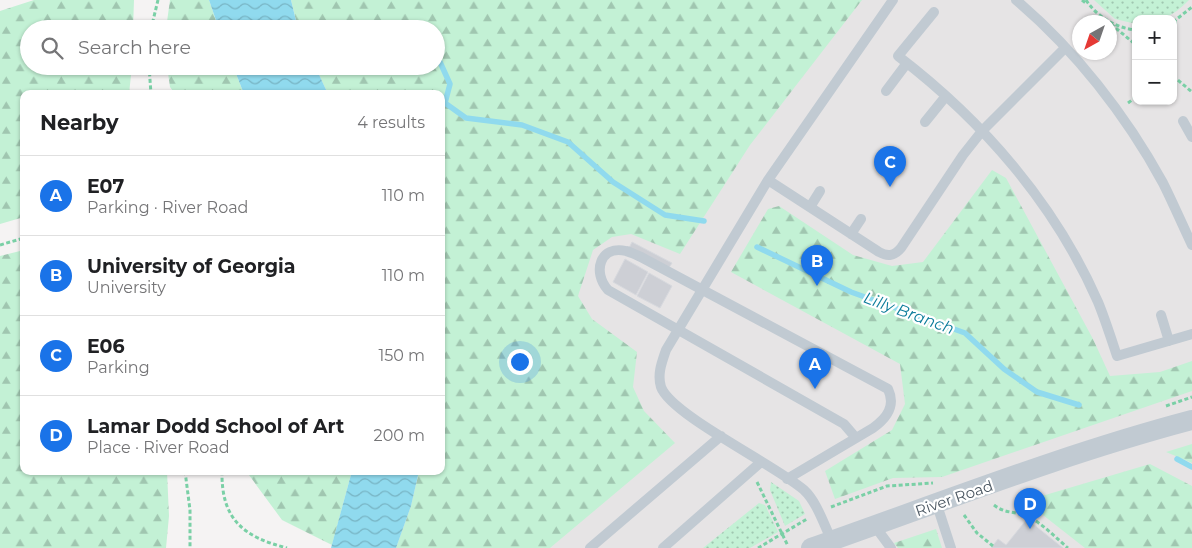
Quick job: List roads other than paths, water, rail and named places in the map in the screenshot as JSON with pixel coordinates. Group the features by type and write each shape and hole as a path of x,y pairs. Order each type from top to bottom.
{"street":[{"name":"River Road","path":"811,548 840,542 874,525 937,505 1013,477 1189,420"}],"lane":[{"path":"840,542 805,491 681,410 662,388 659,372 666,350 677,330 768,180 893,0"},
{"path":"1016,0 1065,48 1128,126 1162,183 1192,245"},
{"path":"934,12 898,56 946,96 982,131 1001,151 1041,202 1074,254 1098,303 1117,356 1192,334"},
{"path":"768,180 884,255 892,255 898,252 963,155 982,131 1065,48"},
{"path":"886,91 907,63"},
{"path":"925,122 946,96"},
{"path":"1183,122 1192,137"},
{"path":"810,207 820,191"},
{"path":"851,234 861,219"},
{"path":"787,479 880,424 888,414 892,403 888,389 641,257 625,251 612,252 604,258 598,269 601,282 608,290 844,424 856,438"},
{"path":"1161,315 1169,342"},
{"path":"590,548 721,436"},
{"path":"663,548 761,462"},
{"path":"937,505 951,548"},
{"path":"874,525 891,548"}],"water":[{"path":"209,0 291,0 296,20 216,20"},
{"path":"237,75 319,75 326,90 242,90"},
{"path":"351,475 418,475 411,506 396,548 331,548"}],"waterway":[{"name":"Lilly Branch","path":"445,73 450,84 445,103"},
{"name":"Lilly Branch","path":"445,103 466,118 522,125 568,142 613,182 665,215 704,221"},
{"name":"Lilly Branch","path":"757,247 851,292 965,333 1004,369 1037,392 1079,405"},
{"name":"Lilly Branch","path":"1177,459 1192,467"}],"place":[{"name":"E06","path":"890,187"},
{"name":"University of Georgia","path":"817,286"},
{"name":"E07","path":"815,389"},
{"name":"Lamar Dodd School of Art","path":"1030,529"}]}
